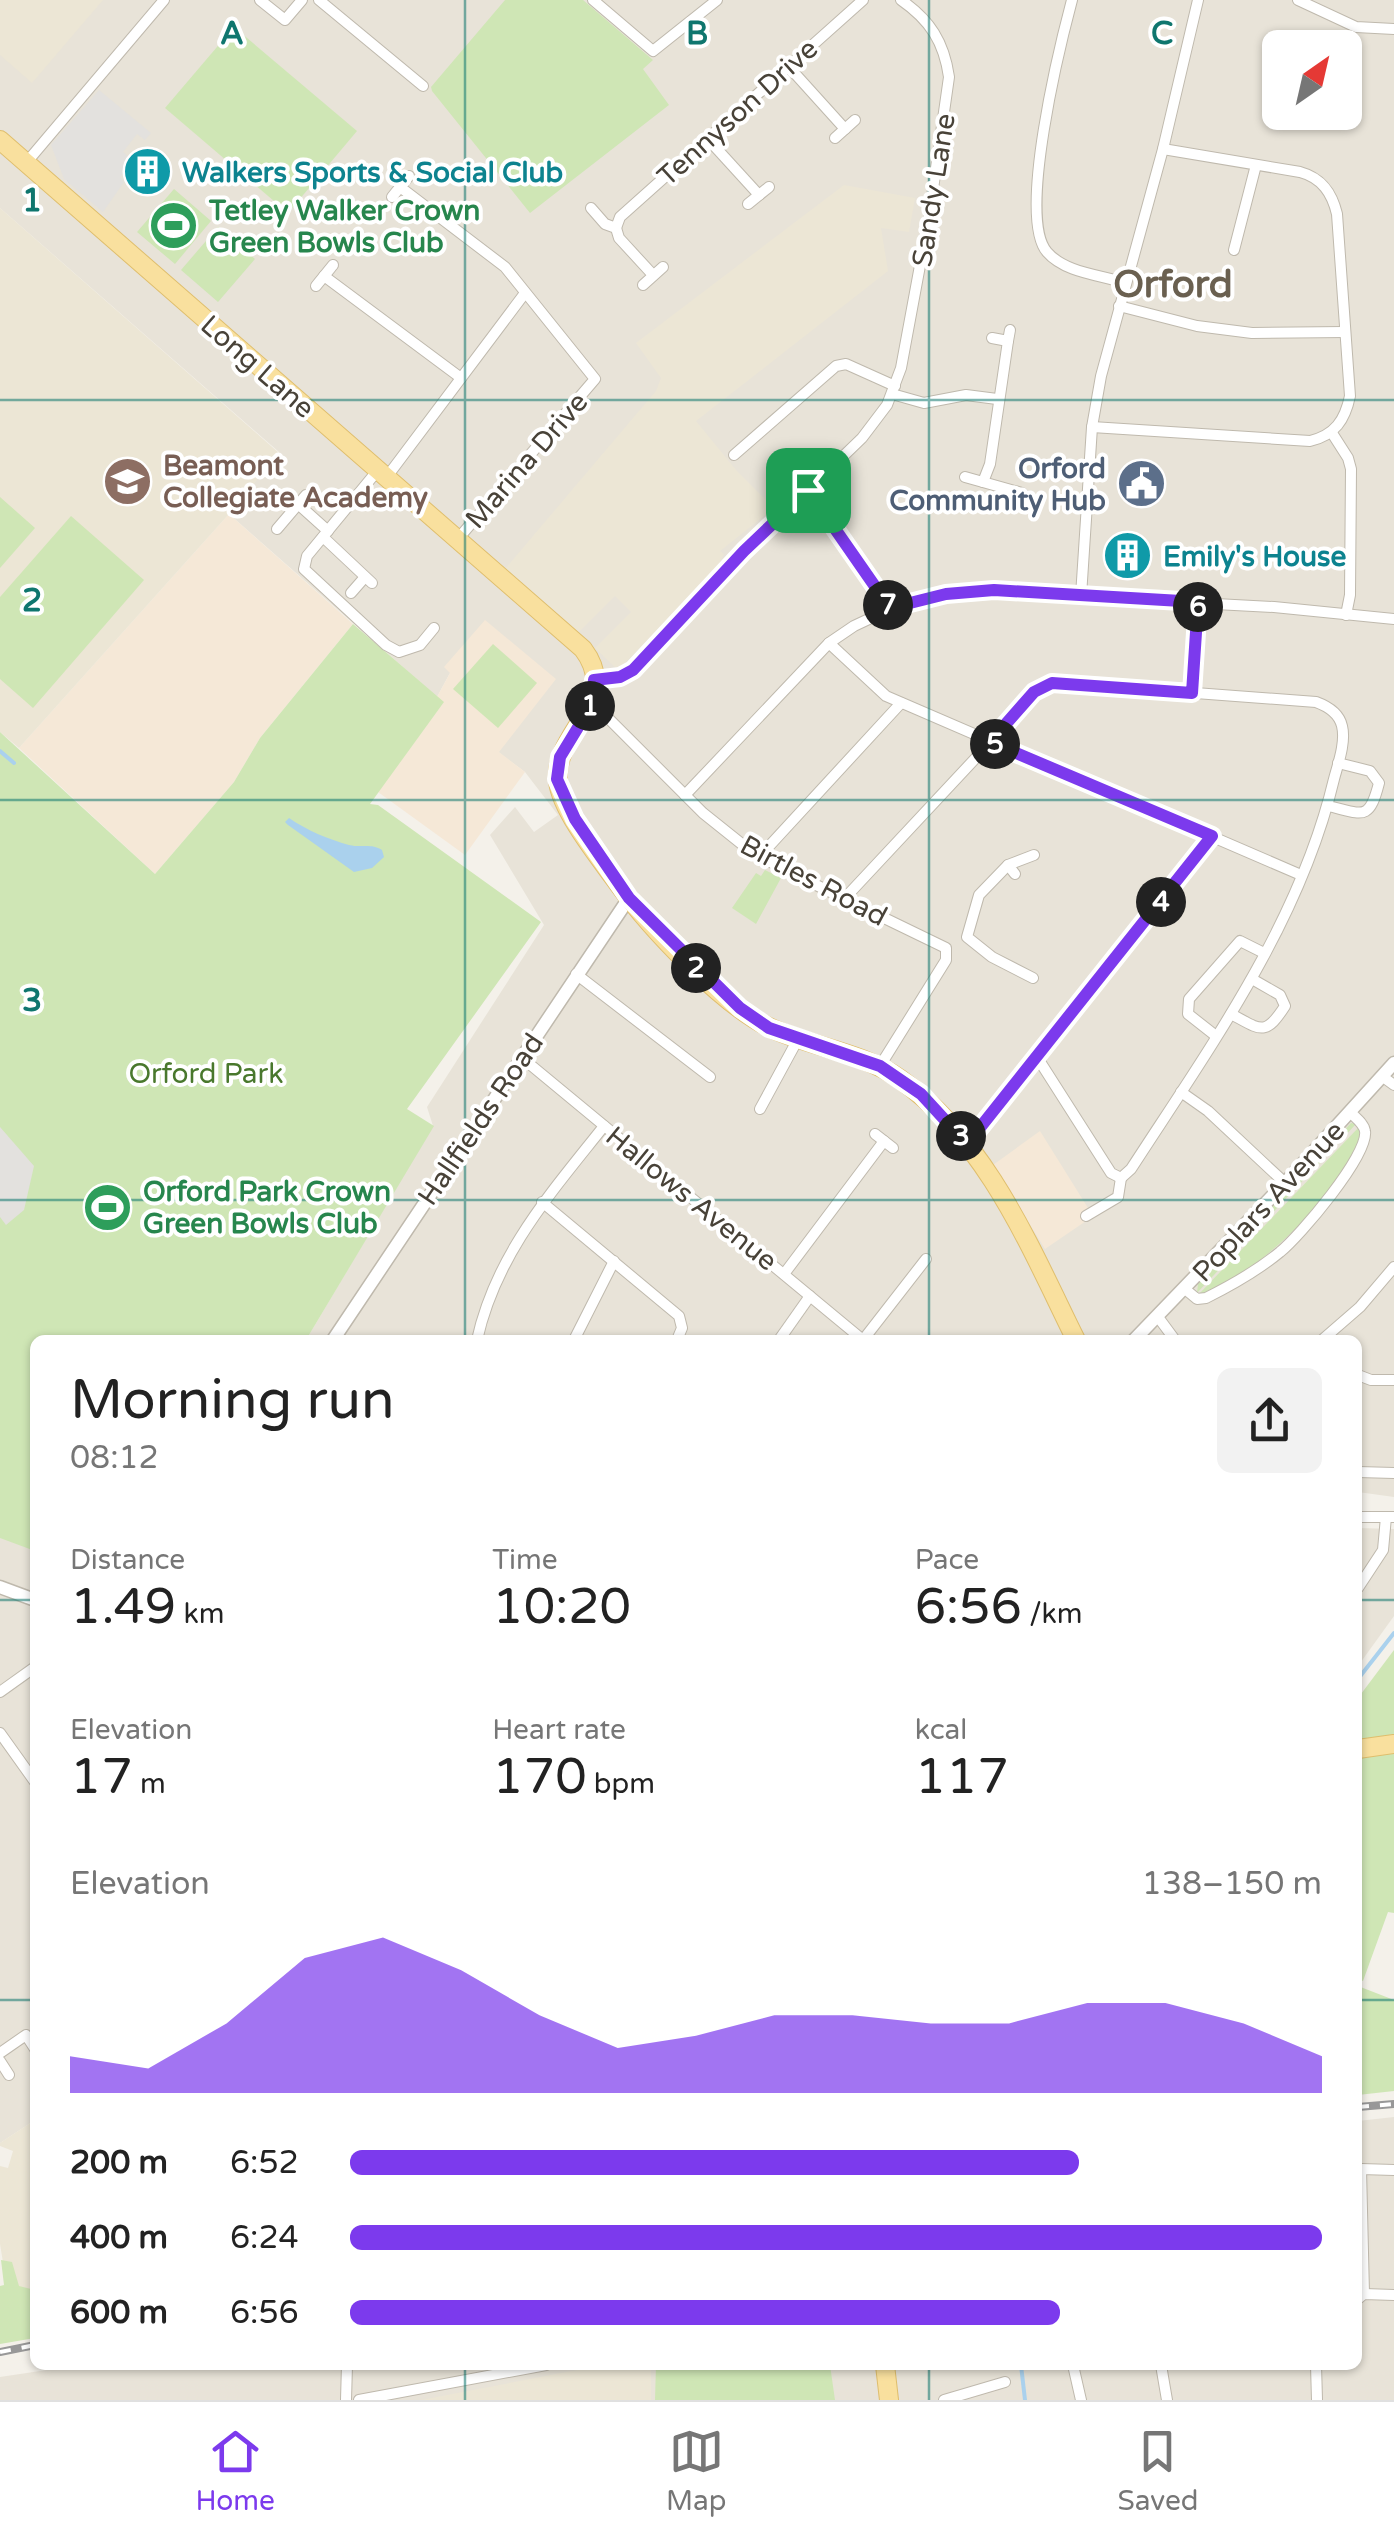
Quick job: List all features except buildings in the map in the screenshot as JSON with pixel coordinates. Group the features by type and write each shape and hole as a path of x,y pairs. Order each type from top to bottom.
{"main road":[{"name":"Long Lane","path":"0,140 582,649 590,661 594,680"},
{"path":"594,680 591,706 563,748 557,779 564,800 629,898 740,1008 769,1028 880,1066 921,1094 967,1144 1007,1205 1073,1335"},
{"path":"1362,1748 1394,1744"},
{"path":"886,2370 888,2400"}],"street":[{"path":"26,163 164,0"},
{"path":"260,0 285,20 302,0"},
{"path":"319,0 420,78"},
{"path":"593,0 654,52 717,0"},
{"name":"Tennyson Drive","path":"616,228 620,216 863,0"},
{"name":"Sandy Lane","path":"894,390 926,239 949,77 946,58 932,26 901,0"},
{"path":"1059,0 1072,3 1041,153 1037,236 1046,251 1062,264 1126,282"},
{"path":"1080,596 1092,427 1101,376 1163,149 1198,0"},
{"path":"1298,0 1356,27 1394,29"},
{"path":"789,66 845,129"},
{"path":"835,138 855,120"},
{"path":"707,138 758,195"},
{"path":"1092,427 1298,442 1332,433 1344,418 1350,396 1337,214 1328,190 1309,174 1163,149"},
{"path":"1234,250 1256,165"},
{"path":"392,197 409,176"},
{"path":"748,204 769,186"},
{"path":"400,187 504,267 525,292 382,474 306,556 304,569 399,652 414,649 434,628"},
{"path":"591,208 658,271 643,285"},
{"path":"333,266 320,281 461,378"},
{"name":"Marina Drive","path":"457,540 595,379 525,292"},
{"path":"1119,306 1223,330 1271,334 1345,332"},
{"path":"983,482 990,464 1009,335 992,338"},
{"path":"734,455 836,366 846,364 924,403 966,395 997,399"},
{"path":"594,680 620,677 633,670 744,551 862,438 894,390"},
{"path":"1332,433 1351,469 1350,595 1346,615"},
{"path":"965,477 1022,493"},
{"path":"808,490 890,608"},
{"path":"277,529 302,500 325,534 369,580 351,593"},
{"path":"685,795 829,642 890,608 922,598 971,591 1080,596 1198,602 1394,620"},
{"path":"1192,693 1198,602"},
{"path":"426,639 437,648"},
{"path":"829,642 874,688 901,703 1301,875"},
{"path":"844,899 1034,692 1052,683 1321,703 1336,715 1342,728 1328,806 1301,875 1252,979 1131,1169 1121,1178 1118,1196 1086,1216"},
{"path":"760,856 901,703"},
{"name":"Birtles Road","path":"591,706 608,716 722,829 760,856 943,945 947,951"},
{"path":"1328,806 1368,812 1373,808 1379,783 1370,771 1338,763"},
{"path":"967,1144 1212,836"},
{"path":"880,1066 946,960 947,951 967,937 980,895 1034,855"},
{"name":"Hallfields Road","path":"337,1335 629,898"},
{"path":"967,937 1028,976 1029,960"},
{"path":"1216,1036 1188,1014 1189,999 1240,941 1264,953"},
{"path":"576,974 710,1077"},
{"path":"1231,1014 1258,1029 1266,1028 1285,1006 1280,995 1252,979"},
{"path":"760,1109 798,1039"},
{"name":"Hallows Avenue","path":"521,1057 857,1335"},
{"path":"1037,1057 1111,1173 1121,1178"},
{"name":"Poplars Avenue","path":"1139,1335 1352,1112 1389,1081 1394,1063"},
{"path":"1181,1092 1208,1110 1285,1184"},
{"name":"Poplars Avenue","path":"1184,1289 1196,1300 1206,1298 1260,1268 1300,1234 1338,1186 1365,1137 1363,1126 1352,1112"},
{"path":"479,1335 507,1259 542,1202 604,1126"},
{"path":"784,1274 884,1141"},
{"path":"542,1202 679,1316 679,1335"},
{"path":"867,1335 926,1259"},
{"path":"577,1335 614,1262"},
{"path":"1329,1335 1394,1267"},
{"path":"783,1335 810,1296"},
{"path":"1158,1317 1171,1335"},
{"path":"1362,1377 1394,1380"},
{"path":"1362,1472 1394,1473"},
{"path":"1362,1516 1390,1517 1383,1550 1362,1576"},
{"path":"0,1587 30,1598"},
{"path":"0,1692 30,1671"},
{"path":"0,1733 30,1775"},
{"path":"0,2053 26,2035 30,2041"},
{"path":"0,2061 9,2075"},
{"path":"1362,2169 1394,2170"},
{"path":"1362,2296 1394,2295"},
{"path":"346,2400 347,2370"},
{"path":"359,2400 519,2370"},
{"path":"1074,2370 1081,2400"},
{"path":"1162,2370 1166,2400"},
{"path":"1316,2370 1317,2400"},
{"path":"944,2400 1005,2382"}],"shaded area":[{"path":"0,0 1394,0 1394,1497 1362,1493 1362,1335 309,1335 433,1126 427,1107 544,925 490,835 515,807 534,832 558,815 525,772 498,752 555,679 450,673 437,697 229,514 279,452 0,208"},
{"path":"0,0 103,0 32,83 0,55"},
{"path":"99,90 151,133 145,140 137,134 123,152 134,162 120,177 124,182 103,212 64,179 51,145"},
{"path":"844,185 915,198 909,232 881,228 888,271 696,421 774,508 720,551 724,554 716,570 618,670 595,648 631,612 615,596 578,633 505,569 656,391 661,378 636,343"},
{"name":"Beamont Collegiate Academy","path":"0,208 279,453 19,748 0,732"},
{"path":"229,514 353,624 260,738 234,782 155,874 19,748"},
{"path":"485,620 556,679 499,752 525,772 465,855 378,792 443,703 437,697 450,673 444,667"},
{"path":"0,1127 34,1166 24,1210 6,1225 0,1217"},
{"path":"1040,1131 1088,1208 1081,1214 1086,1221 1045,1249 993,1165"},
{"path":"1362,1528 1394,1529 1394,1616 1362,1660"},
{"path":"0,1535 30,1546 30,2123 0,2143"},
{"path":"1394,2117 1394,2400 0,2400 0,2377 47,2370 1362,2370 1362,2121"},
{"path":"30,2123 30,2328 14,2330 0,2244 0,2166 8,2168 13,2151 0,2143"},
{"path":"577,2370 651,2370 651,2400 421,2400"}],"green space":[{"path":"505,0 583,0 653,60 643,69 669,105 530,213 431,87"},
{"path":"234,27 357,131 288,213 165,108"},
{"name":"Tetley Walker Crown Green Bowls Club","path":"174,189 211,221 175,264 137,232"},
{"name":"Tetley Walker Crown Green Bowls Club","path":"218,227 255,259 218,302 181,270"},
{"path":"0,497 35,528 0,568"},
{"path":"71,516 144,580 33,708 0,679 0,597"},
{"name":"Orford Park","path":"353,624 444,702 370,804 378,805 541,922 407,1109 434,1126 309,1335 30,1335 30,1549 0,1538 0,732 155,874 234,782 260,738"},
{"path":"493,644 537,683 498,728 453,689"},
{"path":"765,870 781,878 756,924 732,908 756,873 761,876"},
{"path":"1351,1123 1356,1124 1197,1293 1198,1284"},
{"path":"1359,1127 1356,1147 1344,1172 1299,1225 1245,1271 1199,1294"},
{"path":"1394,1650 1394,1738 1362,1742 1362,1693"},
{"path":"1394,1752 1394,1913 1388,1912 1363,1981 1362,1981 1362,1757"},
{"path":"1362,1988 1394,2000 1394,2091 1362,2095"},
{"path":"1,2260 12,2262 19,2286 30,2289 30,2339 0,2344 0,2286 4,2285"},
{"path":"656,2370 831,2370 835,2400 655,2400"}],"water":[{"path":"289,818 333,840 378,848 384,857 372,868 354,872 288,825 285,822"}],"waterway":[{"path":"0,751 14,763"},
{"path":"1362,1674 1394,1633"},
{"path":"1022,2370 1025,2400"}],"railway":[{"path":"1362,2107 1394,2104"},
{"path":"0,2352 30,2346"}],"place":[{"name":"Walkers Sports & Social Club","path":"147,172"},
{"name":"Tetley Walker Crown Green Bowls Club","path":"174,226"},
{"name":"Beamont Collegiate Academy","path":"128,481"},
{"name":"Orford Community Hub","path":"1141,484"},
{"name":"Emily's House","path":"1128,556"},
{"name":"Orford Park Crown Green Bowls Club","path":"108,1207"}],"district":[{"name":"Orford","path":"1173,284"}],"route":[{"path":"808,490 890,608 946,594 994,590 1198,602 1192,693 1052,683 1034,692 990,742 1212,836 967,1144 938,1110 896,1076 859,1057 769,1028 712,984 629,898 559,790 560,757 591,706 594,680 625,676 633,670 744,551 808,490"}]}
